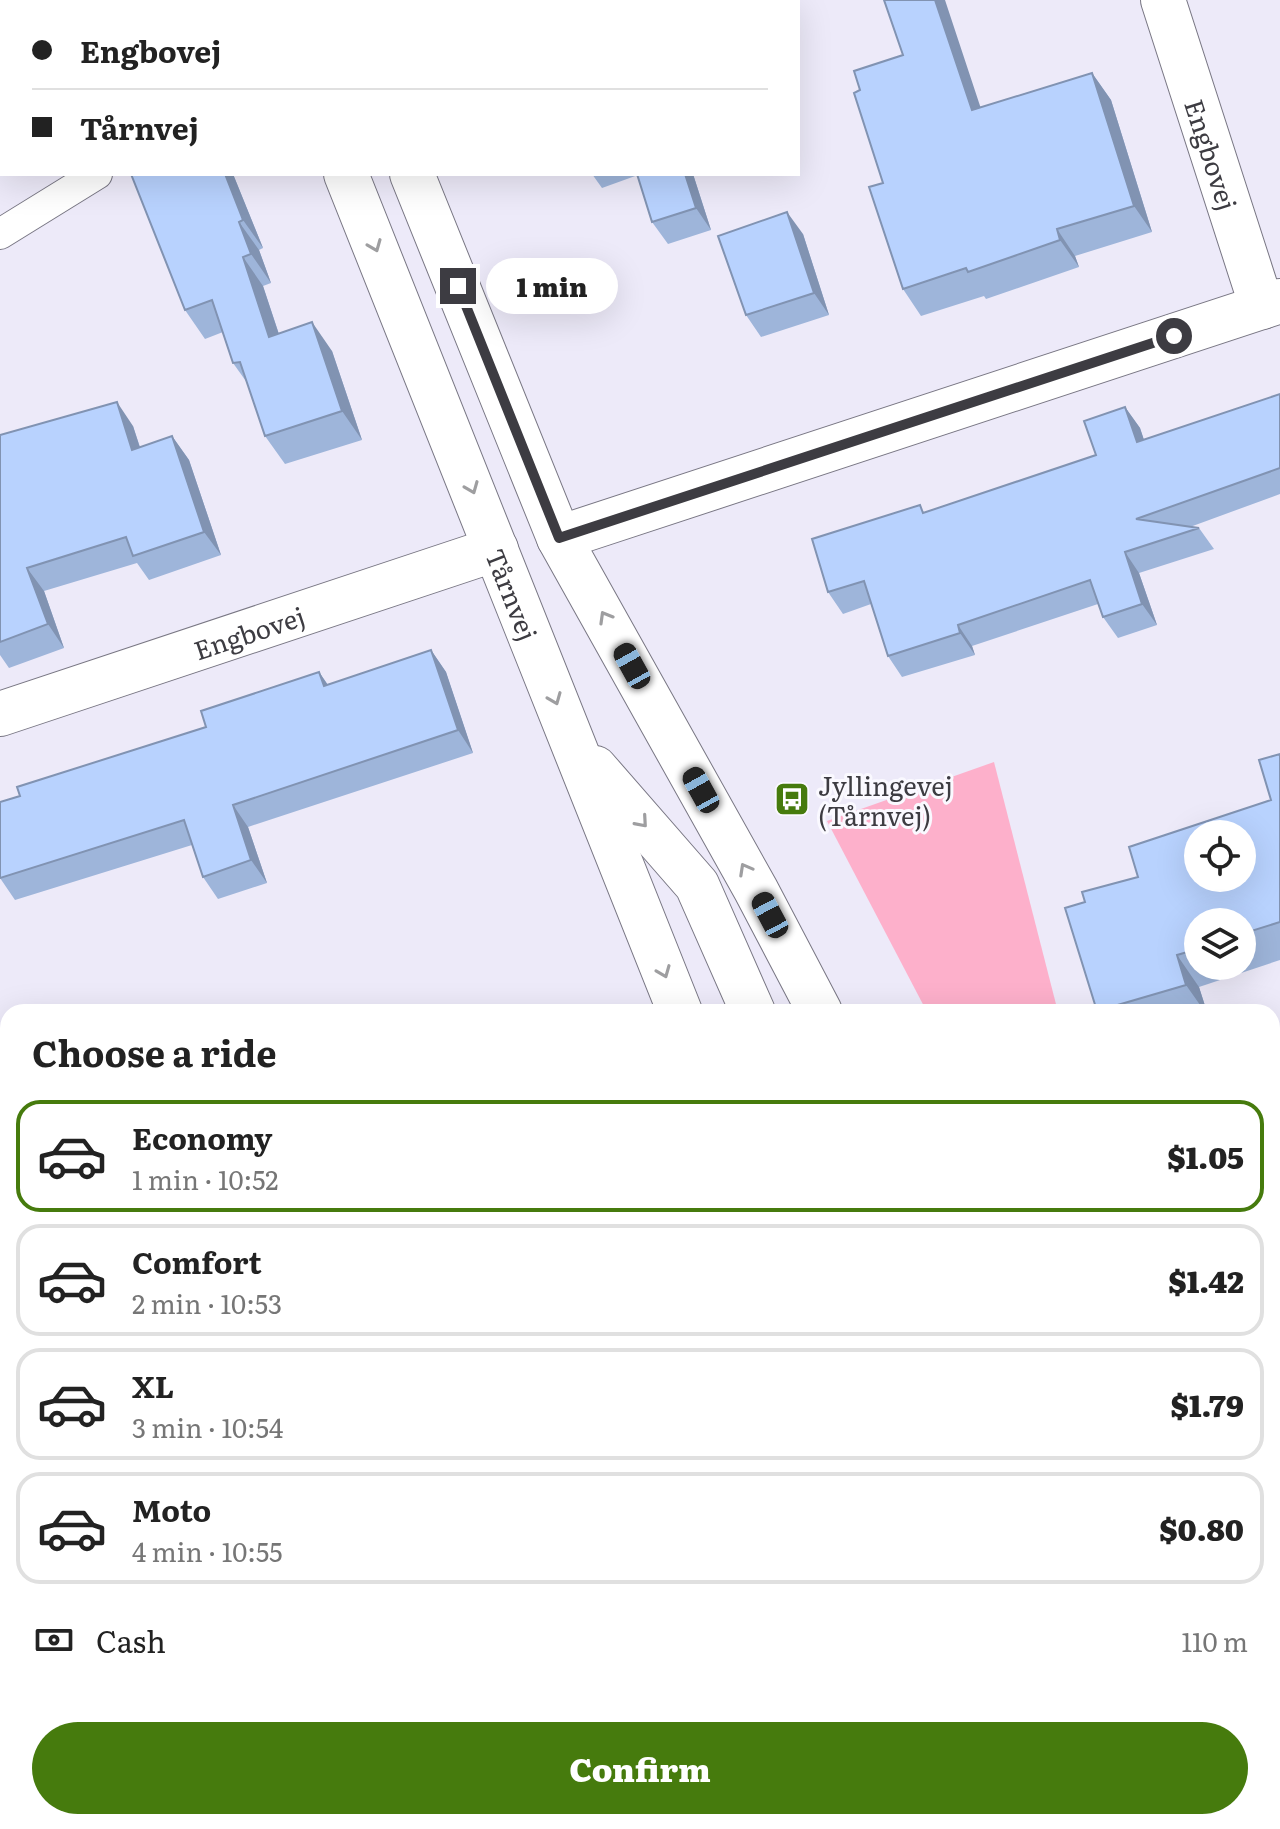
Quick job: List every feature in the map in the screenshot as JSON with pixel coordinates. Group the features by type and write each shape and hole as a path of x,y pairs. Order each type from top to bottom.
{"street":[{"name":"Engbovej","path":"559,538 1271,304 1163,0"},
{"name":"Tårnvej","path":"347,176 677,1004"},
{"path":"413,176 559,538 756,890 816,1004"},
{"name":"Engbovej","path":"0,714 496,549"},
{"path":"572,742 697,885 749,1004"}],"lane":[{"path":"0,234 94,176"}],"shaded area":[{"path":"994,762 1056,1004 923,1004 827,821"}],"building":[{"path":"884,0 935,0 972,110 1092,73 1134,206 1057,229 1060,240 968,272 966,268 903,289 869,187 883,183 854,93 860,90 854,71 903,55"},
{"path":"132,176 226,176 243,220 239,222 251,254 243,257 269,337 312,322 342,411 265,436 240,362 233,363 212,300 185,310"},
{"path":"638,176 686,176 696,208 652,222"},
{"path":"787,212 814,293 746,315 718,236"},
{"path":"1280,394 1280,468 1136,519 1199,528 1125,552 1142,604 1103,617 1090,580 958,625 960,633 888,656 864,581 828,592 812,539 920,505 923,513 1096,455 1084,421 1125,407 1137,442"},
{"path":"117,402 132,450 172,436 204,532 133,556 126,537 27,568 48,624 0,642 0,435"},
{"path":"431,650 458,730 233,805 251,860 203,877 184,820 0,878 0,802 20,796 17,787 206,727 201,711 319,672 324,686"},
{"path":"1280,754 1280,922 1256,930 1256,908 1184,908 1184,953 1177,955 1186,985 1121,1004 1095,1004 1065,908 1085,902 1082,892 1138,877 1129,847 1184,829 1184,892 1256,892 1256,820 1211,820 1271,800 1259,760"}],"place":[{"name":"Jyllingevej (Tårnvej)","path":"792,799"}],"route":[{"path":"458,286 559,538 1174,336"}]}
